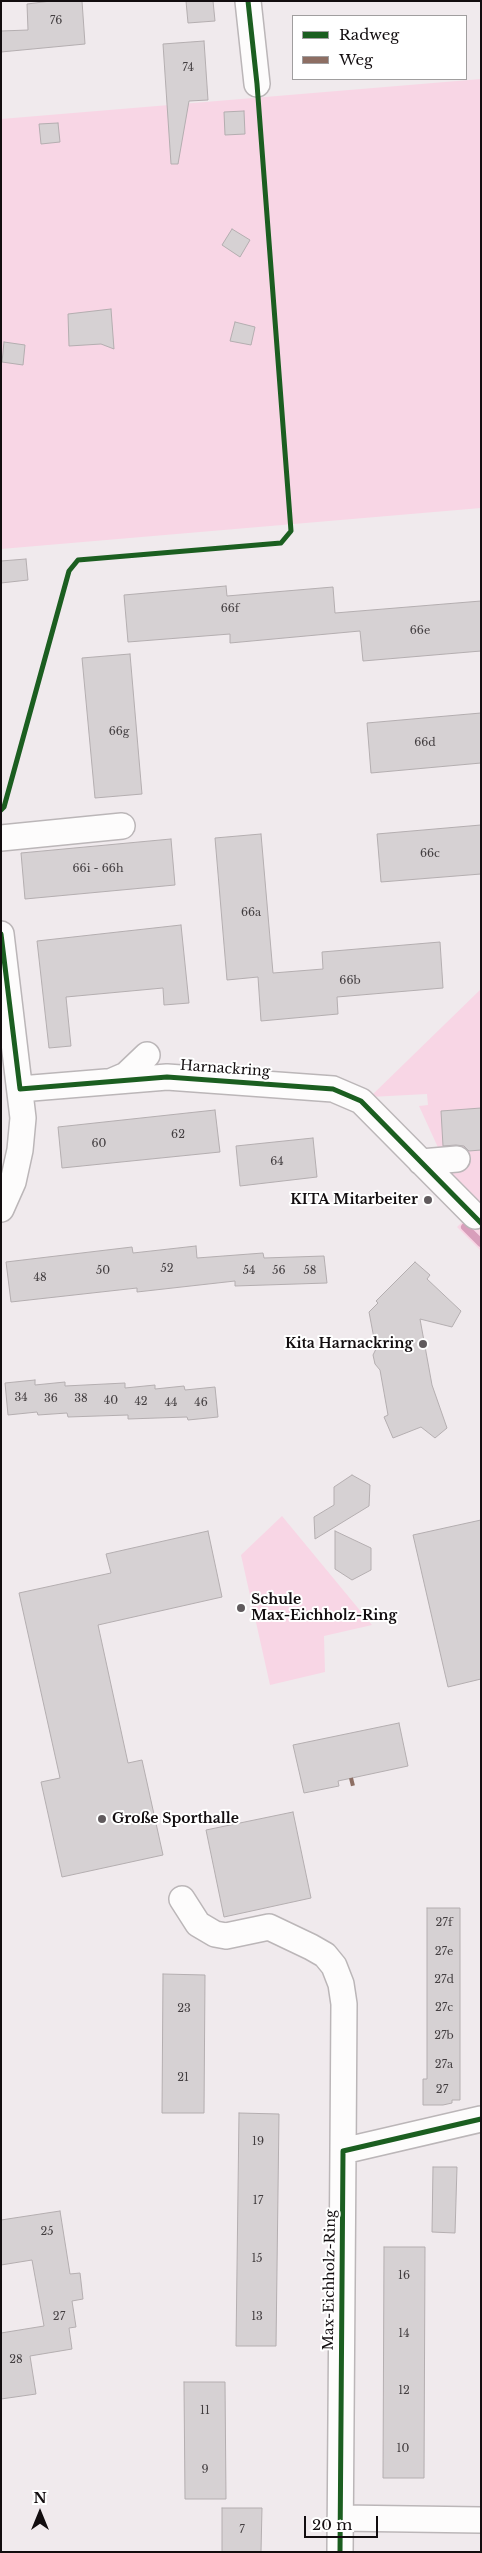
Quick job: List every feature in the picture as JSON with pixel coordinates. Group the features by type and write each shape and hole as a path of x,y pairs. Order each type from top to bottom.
{"street":[{"path":"248,1 257,84"},
{"path":"1,838 122,826"},
{"path":"1,934 23,1118 20,1150 13,1182 1,1209"},
{"name":"Harnackring","path":"105,1082 126,1075 147,1055"},
{"name":"Harnackring","path":"20,1090 190,1077 319,1087 345,1092 361,1101 465,1211"},
{"path":"416,1161 457,1159"},
{"name":"Max-Eichholz-Ring","path":"182,1899 200,1926 215,1934 226,1936 269,1927 311,1947 325,1955 334,1966 341,1984 344,2004 340,2552"},
{"path":"343,2151 481,2119"},
{"path":"340,2518 481,2520"}],"shaded area":[{"path":"481,79 481,508 1,549 1,119"},
{"path":"481,989 481,1251 457,1227 478,1207 448,1176 457,1165 441,1154 419,1106 428,1105 427,1094 370,1097"},
{"path":"282,1516 372,1625 324,1636 325,1672 270,1685 241,1555"}],"building":[{"path":"51,1 82,1 85,44 1,52 1,31 28,30 27,4"},
{"path":"186,1 213,1 215,21 188,23"},
{"path":"204,41 208,100 189,101 178,164 171,164 163,44"},
{"path":"244,111 245,134 225,135 224,112"},
{"path":"58,123 60,142 41,144 39,124"},
{"path":"232,229 250,240 240,257 222,245"},
{"path":"111,309 114,349 101,344 69,346 68,314"},
{"path":"235,322 255,327 251,345 230,341"},
{"path":"4,342 25,345 23,365 2,362"},
{"path":"26,559 28,580 1,583 1,561"},
{"path":"226,586 227,596 333,587 335,613 481,601 481,651 363,661 360,631 230,643 230,634 128,642 124,595"},
{"path":"130,654 142,794 95,798 82,658"},
{"path":"481,713 481,763 371,773 367,723"},
{"path":"481,825 481,874 381,882 377,834"},
{"path":"261,834 273,973 323,969 322,952 440,942 443,988 337,997 338,1014 261,1021 258,977 227,980 215,838"},
{"path":"171,839 175,885 25,899 21,853"},
{"path":"181,925 189,1003 164,1005 163,988 66,997 71,1046 49,1048 37,941"},
{"path":"481,1108 481,1150 469,1151 464,1146 456,1145 443,1146 441,1111"},
{"path":"215,1110 220,1152 62,1168 58,1127"},
{"path":"313,1138 317,1177 240,1186 236,1146"},
{"path":"196,1246 197,1258 263,1253 264,1258 324,1256 327,1283 235,1286 235,1281 137,1292 137,1288 11,1302 6,1262 132,1247 133,1253"},
{"path":"415,1262 430,1275 427,1279 461,1311 452,1327 420,1319 432,1385 447,1428 435,1438 421,1427 393,1438 384,1417 388,1415 380,1370 375,1364 373,1355 376,1349 369,1312 378,1303 376,1301"},
{"path":"35,1380 35,1385 65,1382 65,1386 125,1383 125,1388 155,1385 155,1389 184,1386 185,1390 215,1387 218,1417 188,1420 187,1417 128,1419 128,1415 68,1417 67,1413 38,1415 37,1412 8,1415 5,1383"},
{"path":"352,1475 370,1485 369,1506 315,1539 314,1517 334,1505 334,1487"},
{"path":"481,1520 481,1679 448,1687 413,1535"},
{"path":"208,1531 222,1597 98,1625 128,1763 142,1760 163,1855 62,1877 41,1782 60,1778 19,1593 111,1573 106,1554"},
{"path":"335,1531 371,1548 371,1570 352,1580 335,1569"},
{"path":"399,1723 408,1766 338,1781 339,1786 304,1793 293,1745"},
{"path":"293,1812 311,1898 224,1917 206,1830"},
{"path":"427,1908 460,1908 460,2100 452,2100 452,2103 443,2105 423,2105 423,2079 427,2079"},
{"path":"163,1974 205,1975 204,2113 162,2113"},
{"path":"239,2113 279,2114 276,2346 236,2346"},
{"path":"433,2167 457,2167 455,2233 432,2232"},
{"path":"60,2211 70,2274 80,2273 83,2299 72,2301 76,2327 69,2328 72,2349 30,2356 36,2394 1,2399 1,2333 44,2326 32,2260 1,2265 1,2220"},
{"path":"384,2247 425,2247 424,2478 383,2478"},
{"path":"184,2382 225,2382 226,2499 185,2499"},
{"path":"222,2508 262,2508 261,2552 222,2552"}],"waterway":[{"path":"465,1227 481,1243"}],"marked path":[{"path":"351,1778 353,1786"}],"cycle path":[{"path":"1,810 4,807 69,571 78,560 281,543 291,531 257,84 248,1"},
{"path":"1,934 20,1089 167,1077 333,1089 361,1101 481,1223"},
{"path":"340,2552 343,2151 481,2119"}],"place":[{"name":"KITA Mitarbeiter","path":"428,1200"},
{"name":"Kita Harnackring","path":"423,1344"},
{"name":"Schule Max-Eichholz-Ring","path":"241,1608"},
{"name":"Große Sporthalle","path":"102,1819"}]}
